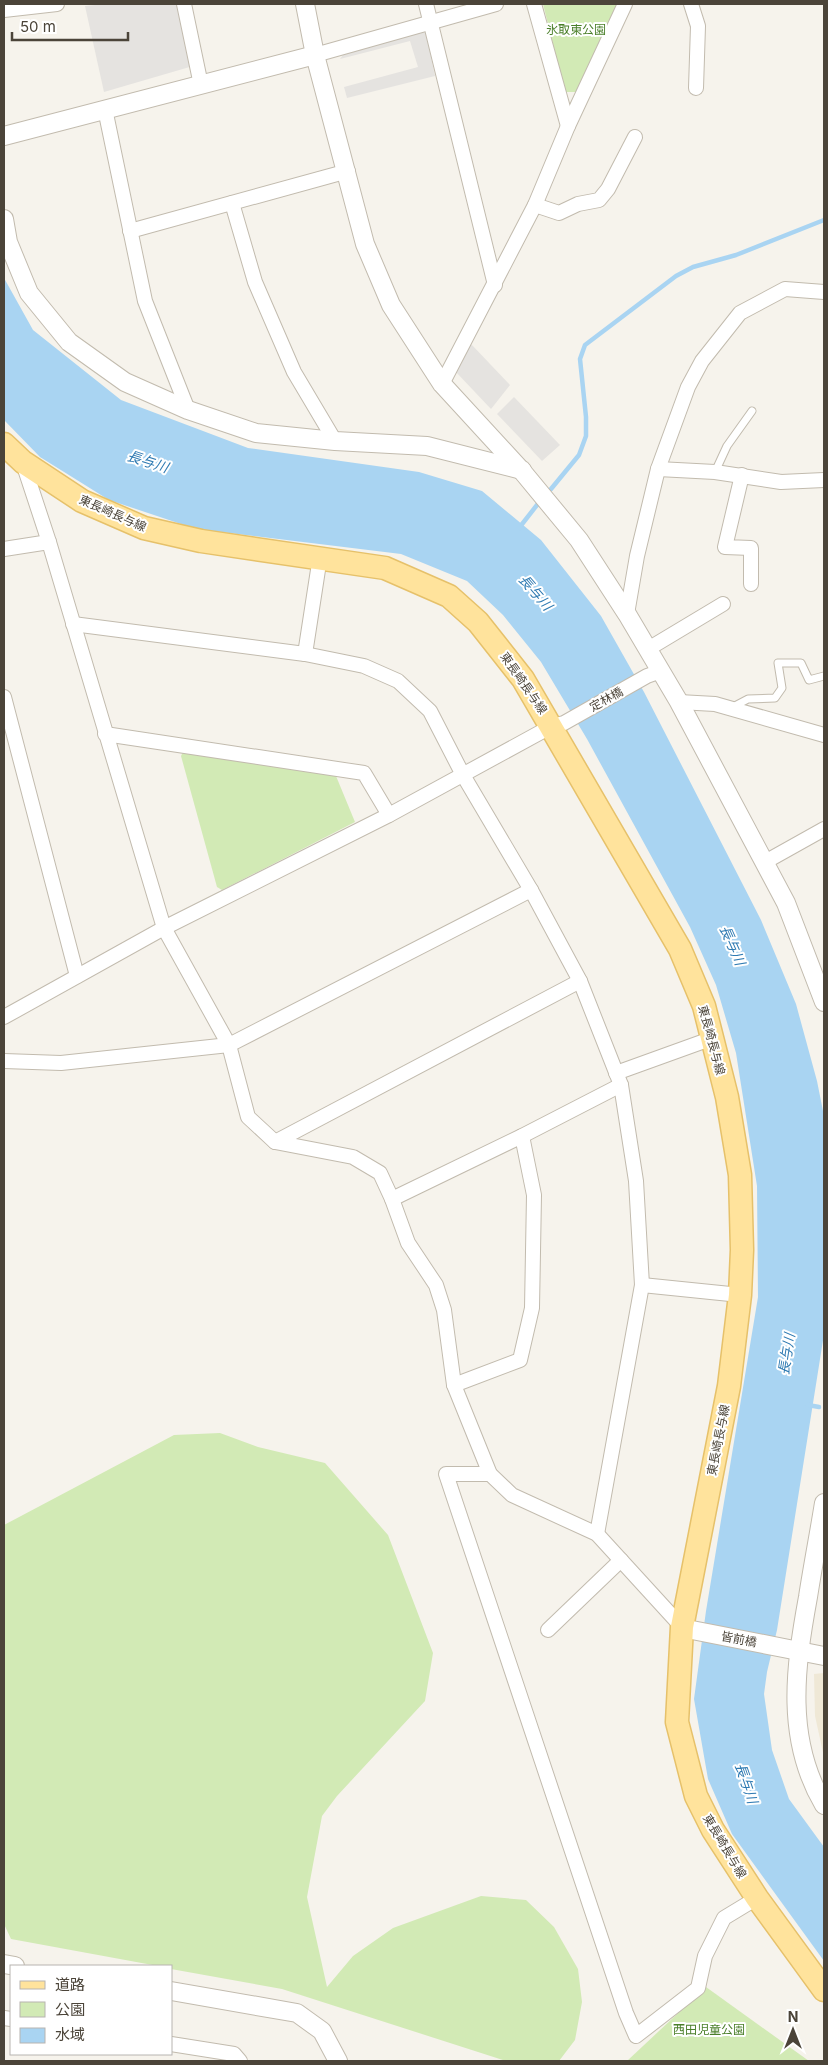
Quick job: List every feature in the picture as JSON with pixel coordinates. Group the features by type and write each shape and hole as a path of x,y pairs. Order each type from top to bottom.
{"main road":[{"name":"東長崎長与線","path":"4,444 22,462 82,501 144,528 201,541 385,568 449,596 478,622 558,724 680,948 704,1006 727,1097 740,1175 742,1250 740,1295 729,1386 687,1628 677,1722 696,1796 713,1830 758,1898 824,1990"}],"street":[{"path":"4,10 57,4"},
{"path":"184,4 200,85"},
{"path":"305,4 315,55 348,171 365,244 390,305 442,384 522,470 579,540 627,614 648,648 654,673 679,702 786,903 824,1002"},
{"path":"426,4 495,285"},
{"path":"4,136 315,55 430,21 496,4"},
{"path":"534,4 568,126"},
{"path":"442,384 535,205 568,126 625,4"},
{"path":"691,4 698,26 696,88"},
{"path":"105,109 145,301 188,410"},
{"path":"535,205 559,213 578,204 599,200 608,188 635,137"},
{"path":"130,231 348,171"},
{"path":"232,203 255,282 270,318 294,372 335,441"},
{"path":"4,219 8,242 29,293 69,342 125,382 188,410 256,433 335,441 426,446 522,470"},
{"path":"627,614 639,547 658,469 688,386 702,361 740,313 784,289 824,292"},
{"path":"22,462 74,624 105,734 164,928 229,1045 248,1117 274,1142 353,1157 380,1173 408,1243 436,1285 444,1310 454,1386 490,1474 512,1495 597,1534 687,1628"},
{"path":"658,469 715,472 781,482 824,480"},
{"path":"742,475 725,547 751,548 751,584"},
{"path":"4,549 49,542"},
{"path":"305,654 320,557"},
{"path":"648,648 723,604"},
{"path":"74,624 305,654 364,666 398,681 430,711 463,775 531,890 580,981 619,1079 636,1181 642,1285 597,1534"},
{"name":"定林橋","path":"4,1017 164,928 389,815 654,673"},
{"path":"4,697 77,976"},
{"path":"679,702 715,704 824,735"},
{"path":"105,734 364,773 389,815"},
{"path":"765,862 824,829"},
{"path":"4,1060 61,1063 229,1045 531,890"},
{"path":"274,1142 580,981"},
{"path":"392,1199 522,1136 619,1079 713,1038"},
{"path":"454,1386 520,1360 532,1308 534,1195 522,1136"},
{"path":"642,1285 740,1295"},
{"path":"490,1474 446,1474 622,2004 636,2036 698,1988 705,1956 724,1918 758,1898"},
{"path":"824,1503 792,1650 798,1734 810,1775 824,1805"},
{"path":"548,1630 621,1560"},
{"name":"皆前橋","path":"687,1628 824,1656"},
{"path":"172,1991 297,2013 322,2031 338,2061"},
{"path":"172,2044 234,2054 240,2061"}],"lane":[{"path":"715,472 727,446 752,411"},
{"path":"730,708 748,699 775,698 782,688 778,664 802,663 809,680 824,676"}],"shaded area":[{"path":"105,4 179,4 193,66 104,92 85,6"},
{"path":"417,31 426,33 435,76 347,98 344,87 418,67 410,41 340,59 346,51"},
{"path":"471,344 510,385 491,409 456,372"},
{"path":"514,397 560,445 542,461 497,414"},
{"path":"824,1673 824,1757 815,1716 814,1674"}],"green space":[{"name":"氷取東公園","path":"543,4 617,4 577,92 565,92"},
{"path":"183,752 336,776 355,822 222,890 217,887 181,756"},
{"path":"220,1433 258,1447 325,1463 388,1535 433,1653 425,1701 337,1796 322,1816 307,1897 327,1987 353,1956 393,1928 481,1896 526,1900 554,1927 578,1969 582,2002 575,2040 559,2061 506,2061 282,1989 172,1969 172,1965 153,1965 11,1939 4,1924 4,1525 174,1435"},
{"name":"西田児童公園","path":"706,1987 809,2061 627,2061"}],"water":[{"name":"長与川","path":"4,278 33,330 121,400 248,448 419,472 482,491 541,540 601,616 644,692 761,920 796,1004 817,1081 824,1116 824,1334 777,1630 764,1694 772,1750 789,1799 824,1847 824,1961 732,1834 708,1779 694,1699 706,1611 758,1297 757,1186 736,1053 716,985 690,927 587,739 541,662 503,615 467,581 401,554 196,529 109,500 40,457 4,420"}],"waterway":[{"path":"551,489 579,455 586,436 580,359 585,345 676,276 693,267 736,255 824,220"},
{"path":"519,528 537,505"},
{"path":"808,1405 819,1407"}]}
